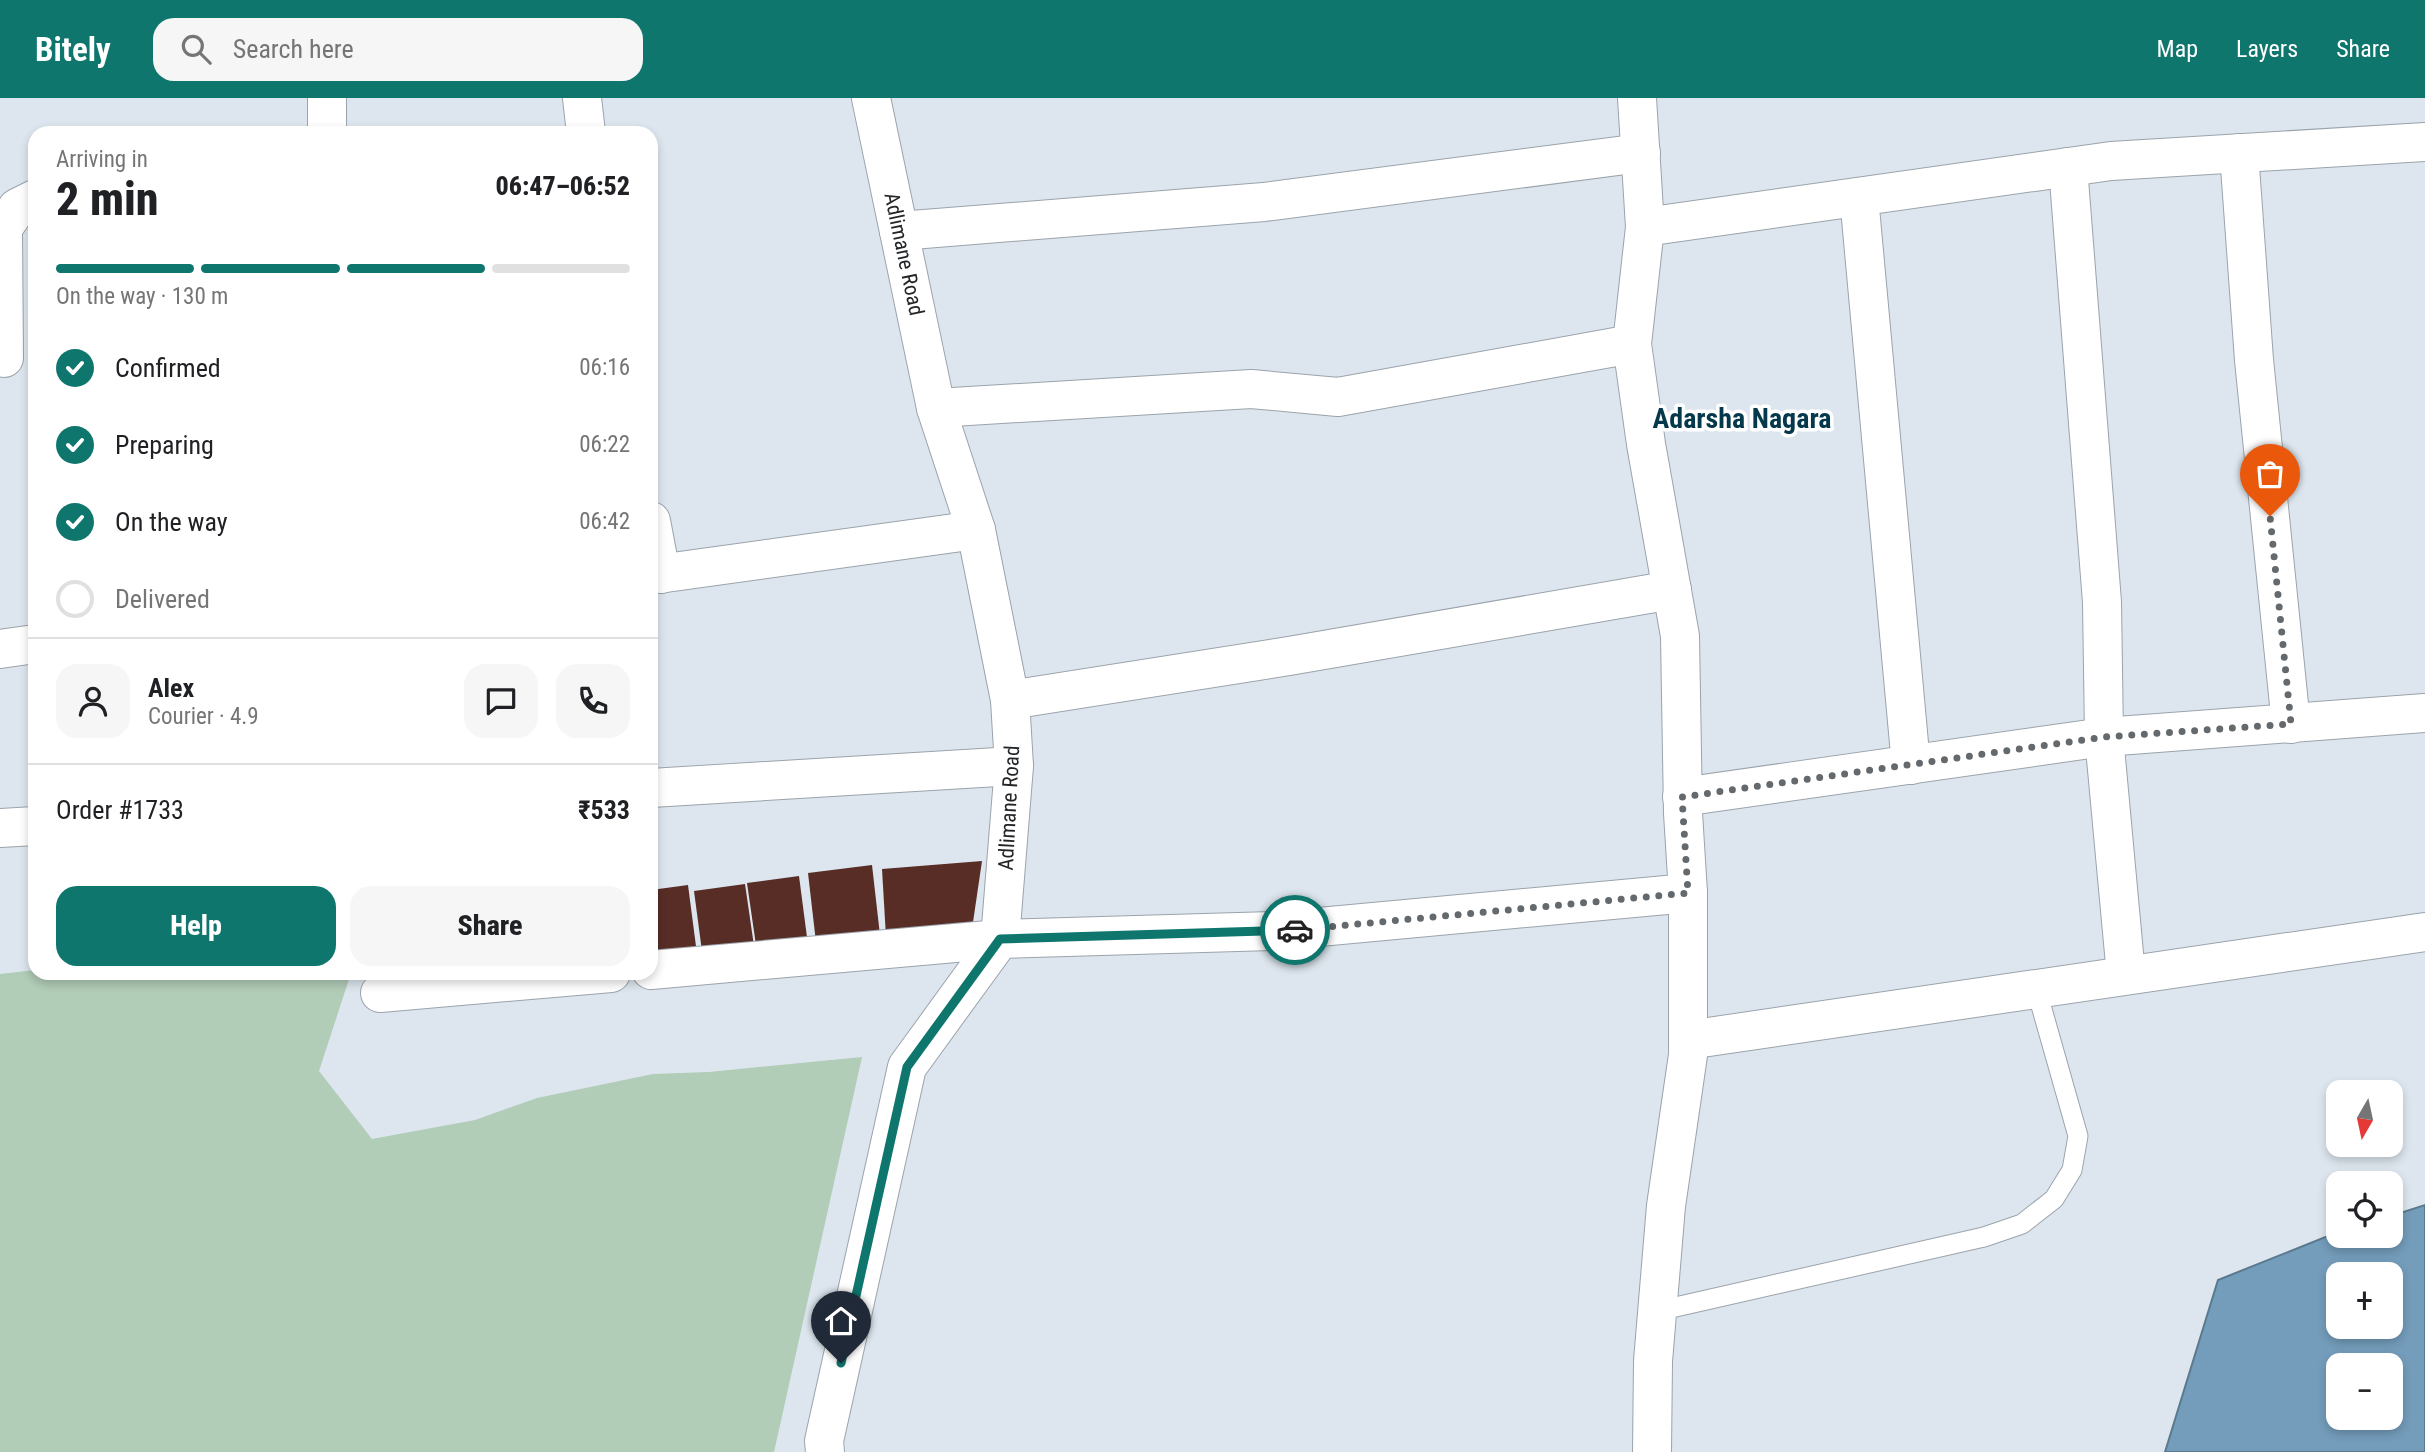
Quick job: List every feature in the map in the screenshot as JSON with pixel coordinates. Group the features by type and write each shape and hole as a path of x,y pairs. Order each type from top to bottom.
{"street":[{"path":"327,98 327,126"},
{"path":"582,98 585,126"},
{"name":"Adlimane Road","path":"871,98 936,408 976,530 1010,700 1014,766 1000,939"},
{"path":"1637,98 1644,227 1632,344 1646,444 1680,636 1682,797 1688,893 1688,1040 1666,1206 1653,1361 1652,1452"},
{"path":"1644,227 2110,161 2425,142"},
{"path":"899,232 1264,202 1641,153"},
{"path":"2239,153 2254,360 2291,724"},
{"path":"2068,167 2102,602 2104,737 2126,975"},
{"path":"1859,197 1911,765"},
{"path":"13,357 3,228 17,208 28,202"},
{"path":"936,408 1251,389 1338,397 1632,344"},
{"path":"658,574 976,530"},
{"path":"1010,700 1289,656 1672,590"},
{"path":"0,649 28,646"},
{"path":"1682,797 2104,737 2425,713"},
{"path":"658,788 1014,766"},
{"path":"0,828 28,826"},
{"path":"658,969 1000,939 1276,931 1688,893"},
{"path":"1688,1040 2425,932"},
{"path":"825,1452 824,1440 907,1067 1000,939"},
{"path":"380,993 530,980"}],"lane":[{"path":"1658,1311 1984,1237 2022,1224 2054,1199 2072,1170 2078,1136 2036,988"}],"green space":[{"path":"28,971 28,980 349,980 319,1071 372,1139 475,1120 537,1098 653,1074 709,1072 862,1057 774,1452 0,1452 0,974"}],"water":[{"path":"2425,1205 2425,1452 2165,1452 2218,1280 2326,1237 2326,1248 2403,1248 2403,1212"}],"building":[{"path":"982,861 972,929 886,937 882,869"},
{"path":"872,865 881,944 817,951 808,873"},
{"path":"799,876 808,945 757,952 747,883"},
{"path":"745,884 755,953 703,959 694,891"},
{"path":"688,885 697,954 658,959 658,889"}],"way so far":[{"path":"1295,930 1688,893 1682,797 2104,737 2291,724 2270,516"}],"district":[{"name":"Adarsha Nagara","path":"1742,418"}],"route":[{"path":"841,1363 907,1067 1000,939 1295,930"}]}
